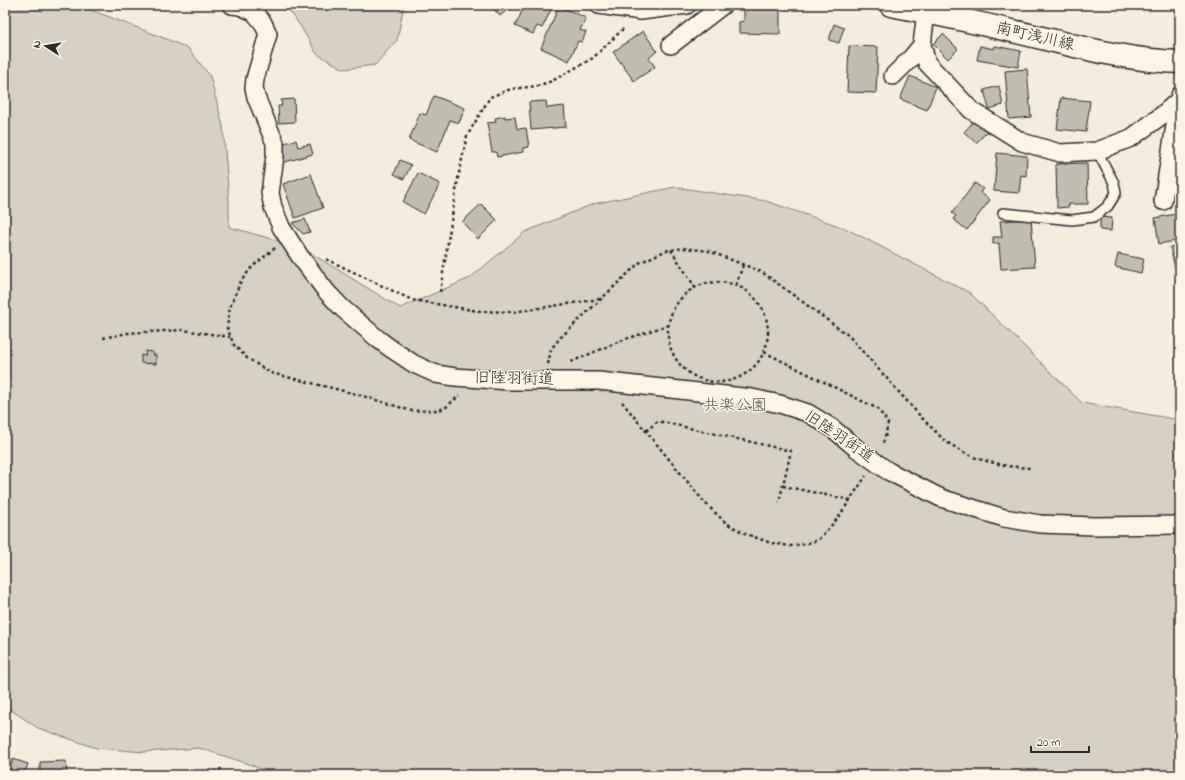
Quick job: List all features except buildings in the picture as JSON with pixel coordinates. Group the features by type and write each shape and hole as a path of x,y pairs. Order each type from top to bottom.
{"street":[{"name":"旧陸羽街道","path":"232,5 240,6 254,12 263,23 268,34 255,79 254,88 256,97 275,143 275,156 270,193 273,207 281,227 287,238 326,291 342,308 378,339 414,364 436,374 470,379 510,381 599,381 752,398 780,404 808,413 832,428 888,471 941,498 1004,518 1048,524 1094,526 1180,525"},
{"path":"599,5 641,11 687,5"},
{"path":"671,44 723,5"},
{"name":"南町浅川線","path":"891,5 1097,51 1162,61 1180,62"},
{"path":"926,12 922,45 927,63 971,110 1022,142 1060,153 1097,151 1131,138 1161,116 1180,98"},
{"path":"893,76 922,45"},
{"path":"1163,201 1180,98"}],"lane":[{"path":"1003,213 1072,220 1094,217 1108,206 1116,193 1114,183 1097,151"}],"path":[{"path":"440,292 458,178 467,136 490,97 511,89 537,86 552,81 593,58 641,11"},
{"path":"287,238 252,267 241,281 230,307 227,328 234,345 247,358 271,373 356,394 412,411 438,410 444,408 463,392 470,379"},
{"path":"549,380 548,361 551,349 560,338 639,263 665,251 683,248 709,251 762,272 849,336 922,418 946,441 962,452 978,459 1007,466 1030,468"},
{"path":"671,250 695,287"},
{"path":"321,257 412,300 478,311 513,312 600,299"},
{"path":"736,285 743,264"},
{"path":"717,281 736,285 745,289 755,298 763,310 768,324 768,338 764,352 757,364 746,374 733,381 718,383 704,381 690,375 680,366 672,354 667,340 668,325 672,311 679,299 690,290 703,283 717,281"},
{"path":"564,362 571,362 620,341 668,325"},
{"path":"103,338 128,333 183,330 230,337"},
{"path":"615,383 619,399 705,503 726,523 746,534 771,543 790,546 805,544 818,540 838,518 875,462 885,438 888,423 878,409 764,352"},
{"path":"548,361 556,362"},
{"path":"646,432 658,421 791,451 780,502"},
{"path":"783,486 850,500"},
{"path":"202,775 212,773 223,768"}],"green space":[{"name":"共楽公園","path":"5,5 78,5 188,48 210,76 223,126 229,200 229,227 301,247 400,308 470,278 525,232 593,204 675,187 766,201 845,228 970,293 1082,403 1180,420 1180,775 275,775 249,764 199,748 145,752 96,748 38,728 5,706"},
{"path":"284,5 404,5 397,40 375,65 344,69 317,54 301,27"}]}
